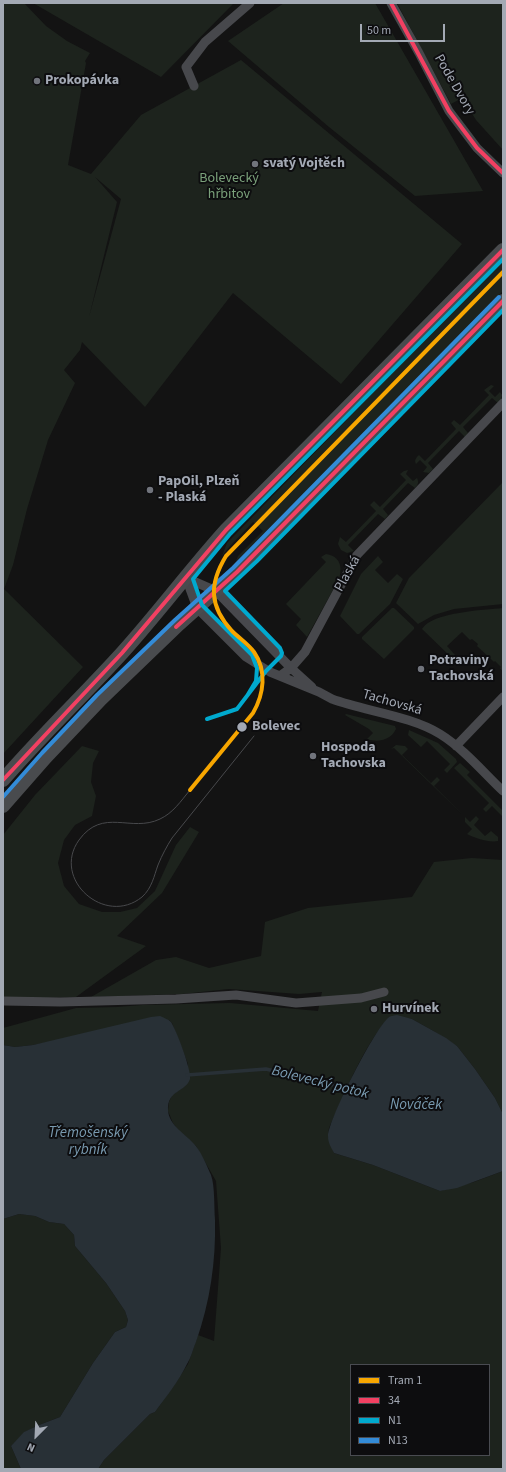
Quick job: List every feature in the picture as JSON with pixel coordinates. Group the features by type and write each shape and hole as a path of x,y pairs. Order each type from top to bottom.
{"main road":[{"path":"3,780 34,744 121,654 162,608 226,530 503,250"},
{"path":"3,806 46,757 101,699 248,562 503,301"}],"street":[{"path":"194,86 186,67 205,42 250,3"},
{"name":"Pode Dvory","path":"392,3 449,111 477,148 503,173"},
{"name":"Plaská","path":"280,676 291,668 305,652 357,555 503,404"},
{"path":"186,578 216,591"},
{"path":"186,578 197,608 246,657 261,667 280,676"},
{"name":"Tachovská","path":"216,591 291,668 319,692 332,700 422,725 439,734 456,746 503,792"},
{"name":"Tachovská","path":"280,676 319,692"},
{"path":"456,746 503,697"},
{"path":"3,1001 60,1002 169,999 236,994 296,1003 361,998 384,992"}],"green space":[{"name":"Bolevecký hřbitov","path":"3,3 24,3 46,26 67,41 90,53 85,61 86,63 68,165 91,174 141,115 241,60 462,244 341,384 233,293 145,407 82,342 80,350 64,370 75,383 48,440 27,509 13,565 4,589 83,667 3,754","holes":["95,177 121,199 89,317 117,202"]},
{"path":"33,3 234,3 161,77"},
{"path":"284,3 375,3 483,191 415,196 329,127 228,41"},
{"path":"397,3 503,3 503,150 476,120 462,98 451,104"},
{"path":"503,259 503,291 241,557 236,561 238,556 263,531 253,522 222,556 227,543"},
{"path":"491,385 494,386 489,391 495,397 500,392 502,395 501,400 498,403 492,398 463,427 468,433 465,437 459,431 428,463 433,469 429,473 423,472 427,467 420,460 416,464 415,460 417,457 419,455 425,461 456,429 451,423 454,420 460,425 489,395 484,390"},
{"path":"408,470 406,474 413,481 417,478 418,482 416,487 415,488 408,483 383,509 388,515 385,519 378,514 348,545 354,551 347,553 341,550 338,544 340,537 346,542 376,511 370,505 374,501 380,507 406,480 400,474"},
{"path":"503,482 503,604 454,609 434,615 418,624 396,603 409,578"},
{"path":"326,554 334,557 339,563 341,570 340,575 307,637 296,625 301,619 286,604 326,562 321,557"},
{"path":"378,556 383,562 375,570 388,583 397,574 403,579 390,604 359,634 357,634 340,616 361,574"},
{"path":"392,608 394,608 414,627 414,629 384,659 362,639 362,637"},
{"path":"503,608 503,672 500,668 501,667 495,661 494,662 477,646 478,644 472,639 470,640 462,632 447,646 455,655 452,658 422,629 428,623 447,615"},
{"path":"345,715 395,726 396,729 391,736 384,740 375,741 367,739 373,733 369,729"},
{"path":"409,730 438,743 456,759 457,762 447,773 444,770 450,764 427,741 421,747 408,735"},
{"path":"396,745 405,746 408,749 402,755 431,783 437,777 440,780 434,786 465,817 394,748 391,749"},
{"path":"82,746 99,751 93,763 91,782 96,796 92,816 75,825 64,840 58,863 64,886 79,904 102,912 120,912 137,908 155,891 176,845 190,827 199,832 162,893 117,936 146,946 76,997 3,997 3,835 35,795"},
{"path":"460,763 470,772 467,775 503,811 503,817 492,806 486,812 483,809 489,803 454,768"},
{"path":"476,816 479,819 474,825 485,836 491,831 498,837 498,841 482,840 467,834 472,829 465,822 465,817 470,822"},
{"path":"472,858 503,860 503,1114 495,1098 457,1046 412,1019 389,1017 379,1029 355,1070 329,1128 328,1135 334,1153 373,1165 440,1191 474,1182 503,1171 503,1469 98,1469 104,1460 150,1414 155,1412 188,1364 198,1335 214,1341 221,1248 216,1181 196,1146 178,1130 168,1111 169,1102 172,1095 186,1085 188,1064 172,1023 169,1020 15,1047 3,1045 3,1028 76,1008 230,1003 318,1011 322,992 299,994 229,989 182,994 91,997 156,960 176,957 209,968 261,956 265,922 308,908 412,897 434,862"},
{"path":"19,1214 35,1216 49,1222 64,1224 74,1235 75,1246 106,1283 125,1311 128,1320 126,1327 115,1332 93,1363 60,1417 25,1432 11,1446 21,1469 3,1469 3,1219"}],"water":[{"name":"Nováček","path":"397,1015 412,1019 446,1038 457,1046 495,1098 503,1114 503,1171 457,1188 440,1191 373,1165 334,1153 329,1143 328,1136 330,1126 344,1093 382,1025 389,1017"},
{"name":"Třemošenský rybník","path":"160,1016 171,1022 180,1041 190,1075 190,1079 185,1087 173,1095 170,1099 168,1103 169,1116 171,1121 200,1152 211,1175 213,1185 215,1236 213,1267 201,1327 191,1356 168,1395 155,1412 150,1414 104,1460 98,1469 21,1469 11,1446 24,1432 60,1417 93,1363 115,1332 126,1327 128,1320 125,1311 106,1283 75,1246 74,1235 64,1224 49,1222 35,1216 19,1214 3,1219 3,1045 15,1047 33,1045"}],"waterway":[{"name":"Bolevecký potok","path":"187,1075 266,1069 350,1089"}],"tram line":[{"name":"1","path":"190,790 253,713 262,690 261,667 258,659 252,649 224,622 216,604 214,585 220,566 226,556 503,272"},
{"path":"190,790 173,810 160,819 149,823 138,824 118,822 108,823 98,825 88,830 79,840 72,855 72,870 77,883 86,894 98,902 113,906 128,905 142,897 150,886 166,847 172,838 254,736"}],"transit line":[{"name":"34","path":"391,3 449,111 477,148 503,173"},
{"name":"34","path":"3,780 122,653 226,530 503,250"},
{"name":"N1","path":"247,696 256,681 257,668 252,655 202,605 193,579 230,534 503,259"},
{"name":"N13","path":"3,797 97,695 175,620 233,568 499,297"},
{"name":"34","path":"176,627 237,572 503,301"},
{"name":"N1","path":"207,719 237,709 282,653 280,648 225,591 257,561 503,310"}],"place":[{"name":"Prokopávka","path":"37,81"},
{"name":"svatý Vojtěch","path":"255,164"},
{"name":"PapOil, Plzeň - Plaská","path":"150,490"},
{"name":"Potraviny Tachovská","path":"421,669"},
{"name":"Bolevec","path":"242,727"},
{"name":"Hospoda Tachovska","path":"313,756"},
{"name":"Hurvínek","path":"374,1009"}]}
